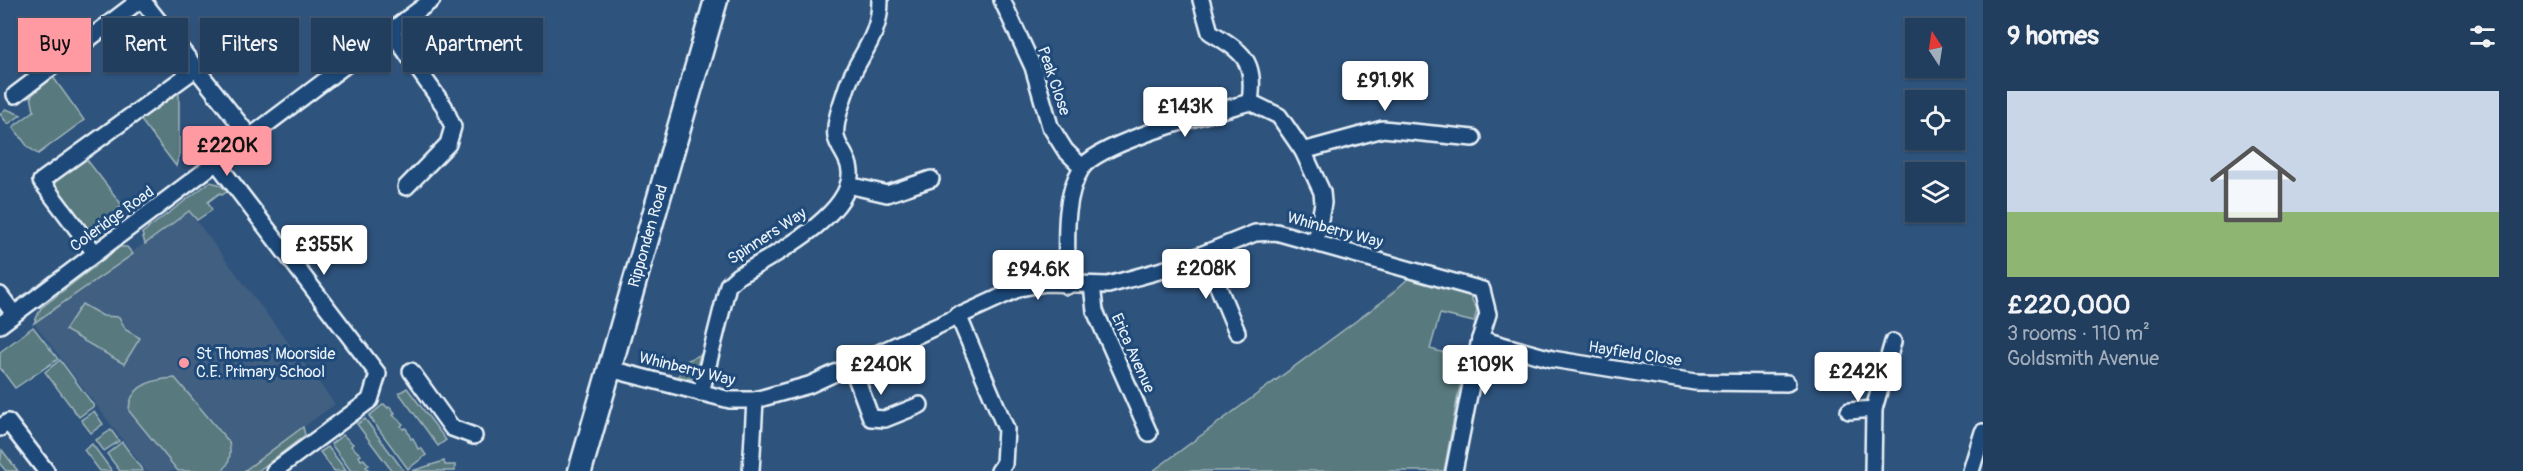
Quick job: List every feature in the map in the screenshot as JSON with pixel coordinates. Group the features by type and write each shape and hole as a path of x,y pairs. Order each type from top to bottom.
{"main road":[{"name":"Ripponden Road","path":"580,471 716,0"}],"street":[{"path":"15,95 141,0 250,137"},
{"path":"880,0 880,13 873,39 852,72 838,115 836,138 849,159 851,174 848,185 887,194 931,179"},
{"name":"Peak Close","path":"1002,0 1033,67 1050,126 1065,150 1082,167"},
{"path":"1201,0 1210,32 1236,47 1244,57 1252,87 1250,102"},
{"name":"Coleridge Road","path":"0,325 217,163 428,1"},
{"path":"392,30 444,106 453,127 448,144 406,187"},
{"path":"95,254 40,181 197,68"},
{"path":"1067,286 1070,203 1082,167 1095,156 1120,145 1182,122 1250,102 1279,116 1303,151 1322,192 1323,203 1316,243"},
{"path":"1303,151 1383,129 1473,138"},
{"path":"217,163 378,374 370,400 274,471"},
{"name":"Spinners Way","path":"701,393 728,285 738,276 810,233 832,211 848,185"},
{"name":"Whinberry Way","path":"610,369 730,400 755,400 809,385 1020,288 1046,283 1067,286 1123,281 1205,255 1265,232 1316,243 1482,290 1488,304 1488,314 1480,339"},
{"path":"1205,255 1237,332"},
{"name":"Erica Avenue","path":"1092,285 1095,311 1149,433"},
{"path":"0,295 14,314"},
{"path":"958,315 1006,429 1004,464 999,471"},
{"path":"1454,471 1480,339"},
{"name":"Hayfield Close","path":"1480,339 1552,359 1695,382 1787,383"},
{"path":"1873,471 1874,409 1893,342"},
{"path":"851,364 872,418 885,419 920,405"},
{"path":"411,371 452,428 474,436"},
{"path":"751,471 755,400"},
{"path":"1849,411 1874,409"},
{"path":"0,428 8,422 46,471"},
{"path":"1971,471 1983,432"}],"shaded area":[{"name":"St Thomas' Moorside C.E. Primary School","path":"189,211 335,404 244,471 146,471 34,323"}],"green space":[{"path":"53,77 84,120 38,154 28,147 13,127 34,111 31,96"},
{"path":"179,85 179,155 176,166 140,119 130,126 131,120"},
{"path":"6,109 21,115 8,124 0,114"},
{"path":"84,156 122,205 117,210 125,220 105,236 90,237 57,195 54,181"},
{"path":"210,182 228,191 222,195 220,193 208,202 212,210 197,220 189,211 145,244 142,233"},
{"path":"120,247 127,247 133,254 34,323 41,308"},
{"path":"1410,277 1470,296 1477,310 1474,322 1440,314 1430,349 1457,356 1461,379 1444,471 1153,471 1383,301"},
{"path":"82,304 103,316 119,317 126,330 140,338 124,364 65,330"},
{"path":"33,327 58,359 15,388 0,368 0,352"},
{"path":"700,355 695,376 691,379 678,376 688,360"},
{"path":"60,360 94,406 79,417 45,372"},
{"path":"175,378 229,442 230,458 222,471 178,471 129,411 130,402 138,389 151,382"},
{"path":"407,388 446,440 438,446 399,393"},
{"path":"384,404 395,413 393,415 403,424 401,426 403,429 406,428 418,449 421,448 426,455 408,469 369,416"},
{"path":"94,411 103,424 91,433 81,420"},
{"path":"365,419 404,471 392,471 357,424"},
{"path":"303,427 305,435 258,471 244,471"},
{"path":"111,430 119,441 104,451 96,440"},
{"path":"343,435 361,455 359,456 361,460 364,459 369,465 366,467 373,471 351,471 331,444"},
{"path":"122,442 143,471 120,471 107,454"},
{"path":"92,444 112,471 100,471 84,450"},
{"path":"328,447 346,471 334,471 320,452"},
{"path":"2,450 18,471 6,471 0,464"},
{"path":"444,461 445,465 455,465 455,471 412,471"}],"place":[{"name":"St Thomas' Moorside C.E. Primary School","path":"184,363"}]}
